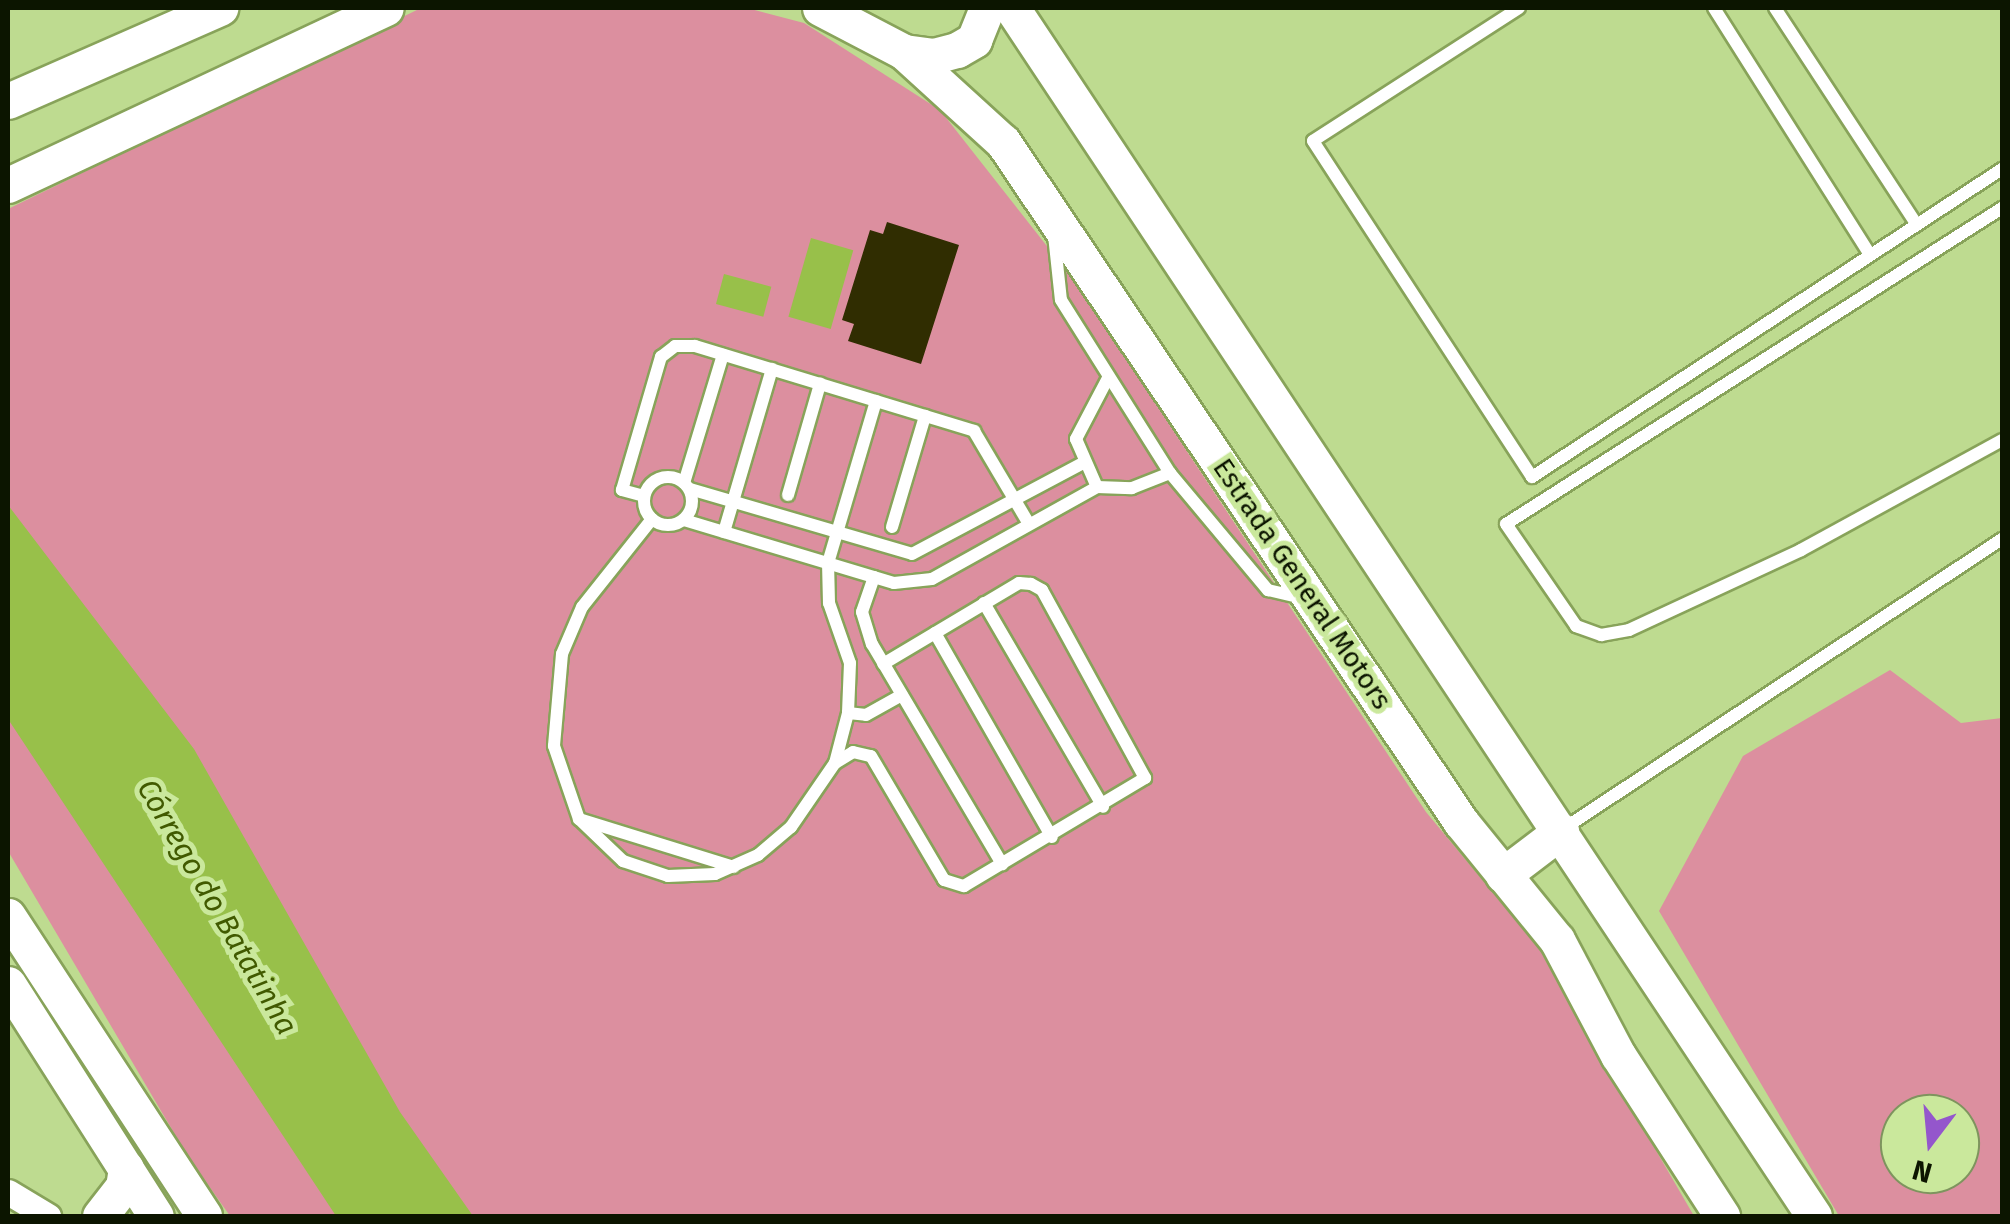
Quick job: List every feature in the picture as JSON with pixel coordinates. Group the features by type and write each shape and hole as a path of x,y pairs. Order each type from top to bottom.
{"main road":[{"path":"8,101 220,8"},
{"path":"8,186 386,8"},
{"name":"Estrada General Motors","path":"821,8 904,52 1002,142 1503,875 1558,940 1618,1055 1722,1216"},
{"path":"904,52 934,56 957,50 974,40 986,8"},
{"path":"1012,8 1562,831 1814,1216"},
{"path":"1503,875 1562,831"},
{"path":"8,916 204,1216"},
{"path":"8,984 156,1216"},
{"path":"100,1216 123,1187 126,1168"}],"street":[{"path":"8,1192 48,1216"}],"lane":[{"path":"1518,8 1313,141 1532,477 2002,169"},
{"path":"1714,8 1870,255"},
{"path":"1775,8 1916,225"},
{"path":"2002,208 1506,524 1576,626 1600,635 1629,630 1801,550 2002,440"},
{"path":"1054,222 1060,300 1170,473 1268,590 1314,598"},
{"path":"644,496 622,490 660,358 675,346 723,354 974,431 1029,524"},
{"path":"684,520 692,506 687,486 723,354"},
{"path":"724,532 772,370"},
{"path":"1097,486 1083,462 1080,424 1108,378"},
{"path":"788,495 820,384"},
{"path":"652,520 582,607 562,654 554,746 579,819 623,861 668,876 734,866 792,826 835,763 848,713 850,663 829,603 828,563 876,401"},
{"path":"892,527 925,416"},
{"path":"644,496 660,478 912,554 1083,462"},
{"path":"652,520 668,526 684,520 874,577 932,579 1097,486 1132,488 1170,473"},
{"path":"644,496 652,520"},
{"path":"1562,831 2002,539"},
{"path":"874,577 862,612 884,664 1002,864"},
{"path":"835,763 853,752 871,756 944,880 964,886 1140,786 1144,768 1042,590 1019,584 884,664"},
{"path":"984,604 1103,808"},
{"path":"935,633 1052,836"},
{"path":"848,713 866,715 902,696"},
{"path":"579,819 734,866"}],"shaded area":[{"path":"421,8 747,8 804,23 940,110 1072,278 1426,812 1538,947 1694,1216 230,1216 187,1155 8,851 8,209"},
{"path":"1890,670 1961,723 2002,718 2002,1216 1839,1216 1659,911 1743,756"}],"water":[{"path":"811,238 853,250 831,329 788,317"},
{"path":"724,274 771,287 763,317 716,304"},
{"name":"Córrego do Batatinha","path":"8,505 194,749 400,1112 473,1216 336,1216 8,719"}],"building":[{"path":"887,222 959,245 921,364 848,341 854,324 842,320 870,230 883,234"}]}
